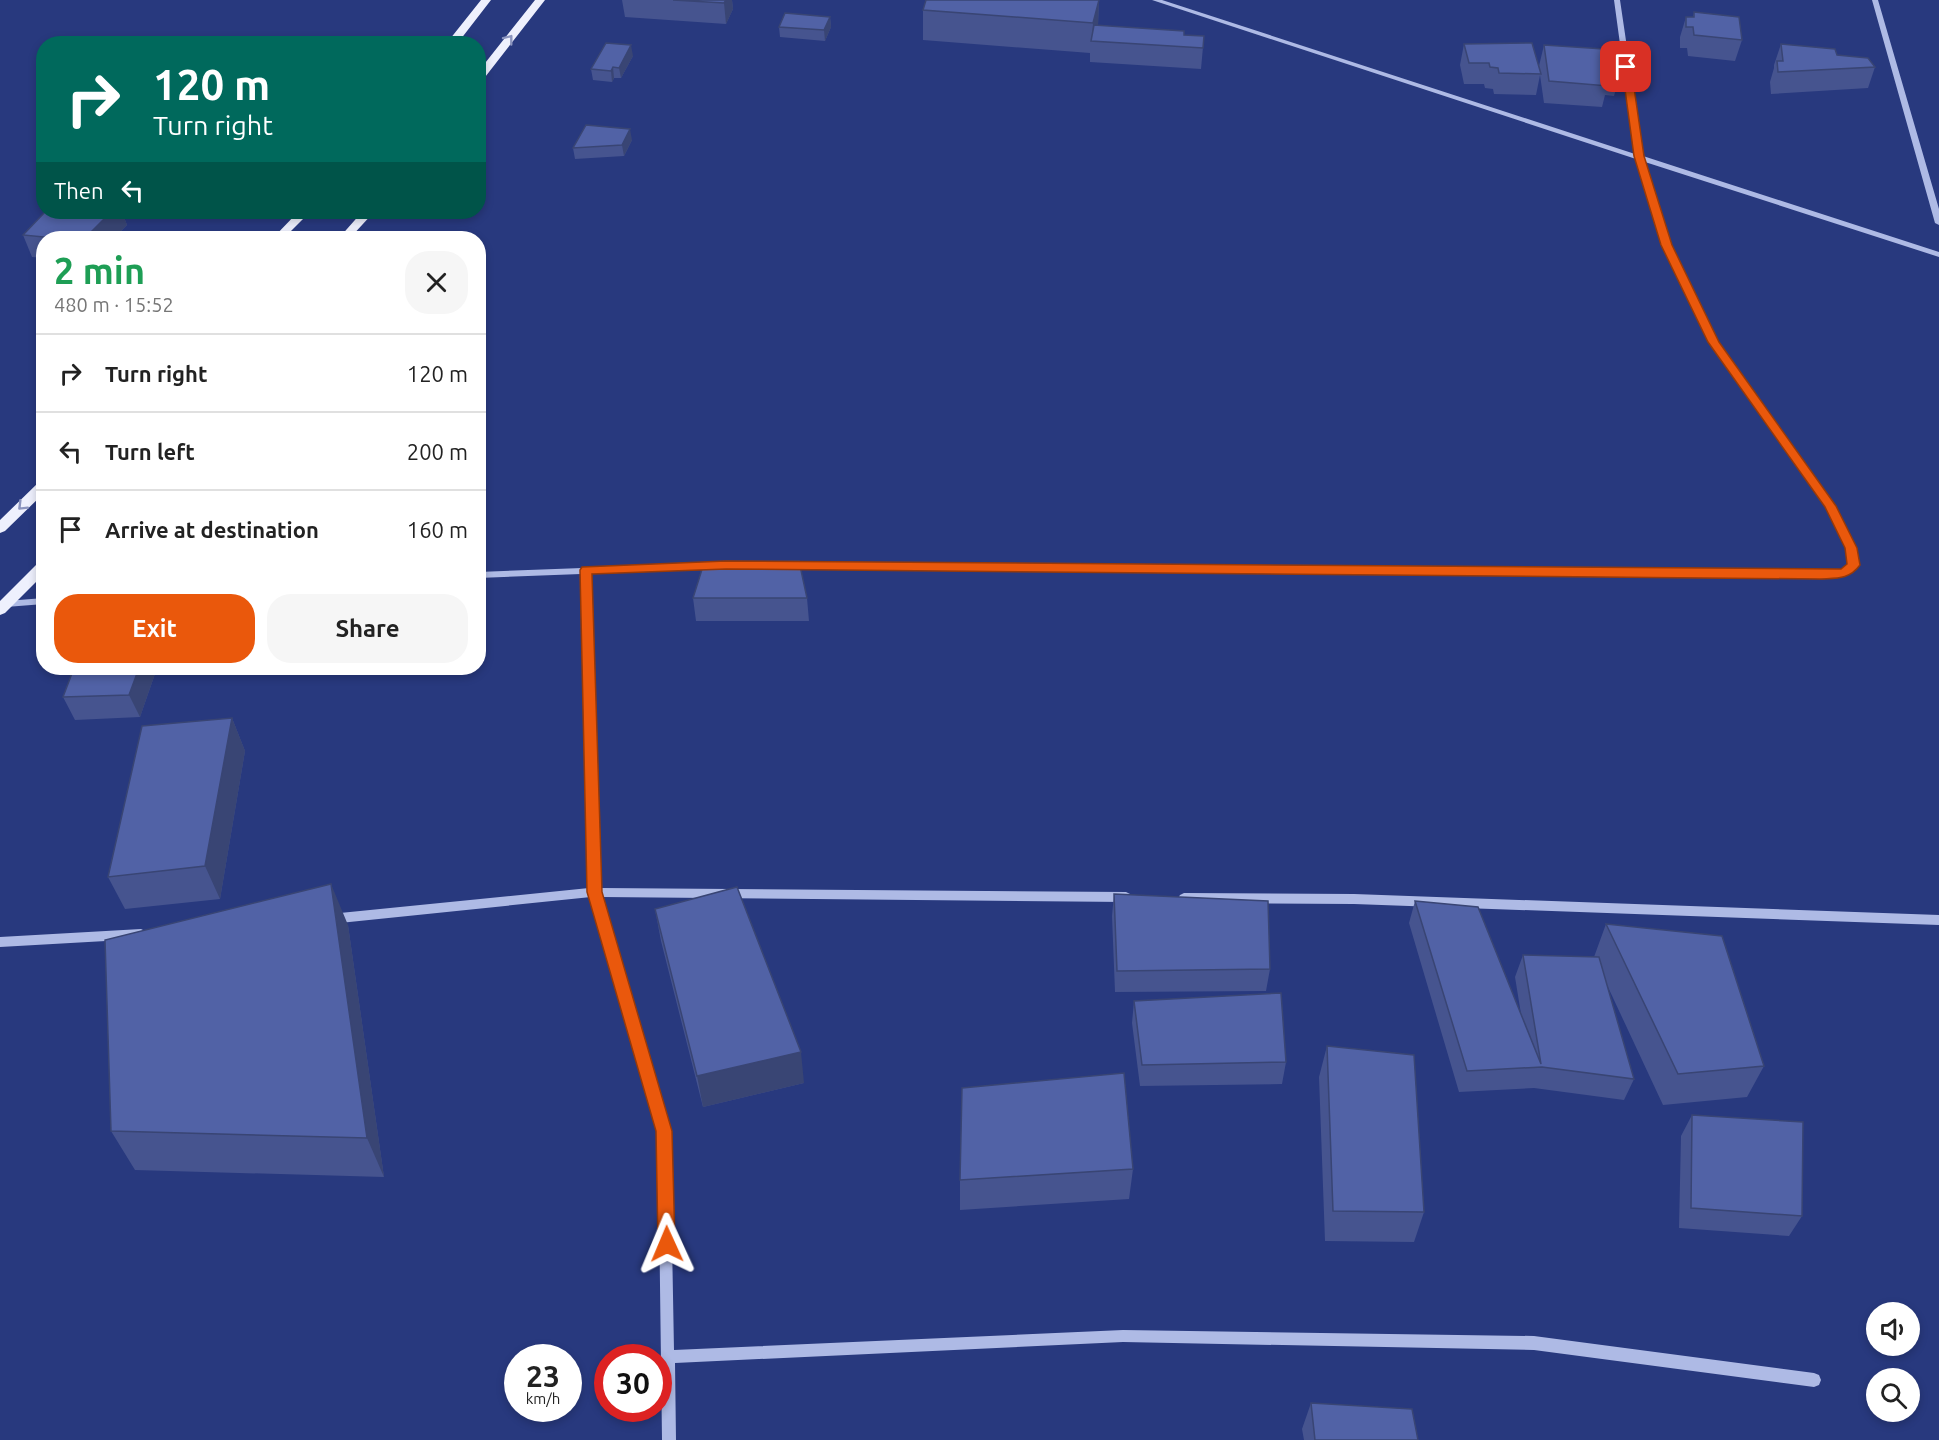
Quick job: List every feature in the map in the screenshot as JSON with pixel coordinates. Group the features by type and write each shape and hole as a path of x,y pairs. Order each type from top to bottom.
{"main road":[{"path":"457,36 486,0"},
{"path":"486,69 540,0"},
{"path":"285,231 297,219"},
{"path":"350,231 362,219"},
{"path":"0,528 36,493"},
{"path":"3,607 36,573"}],"street":[{"path":"1155,0 1939,255"},
{"path":"774,566 1845,573 1854,565 1851,548 1830,506 1713,342 1667,245 1639,156 1617,0"},
{"path":"1875,0 1939,223"},
{"path":"486,575 726,565"},
{"path":"586,570 595,892 664,1131 669,1344"},
{"path":"3,607 36,602"},
{"path":"321,919 595,892 1140,897"},
{"path":"1176,898 1354,899 1939,920"},
{"path":"0,942 155,933"},
{"path":"672,1357 1124,1336 1534,1343 1814,1380"},
{"path":"669,1422 669,1440"}],"building":[{"path":"673,0 726,0 724,3"},
{"path":"926,0 1099,0 1093,23 923,10"},
{"path":"1694,12 1739,17 1742,40 1694,35 1693,27 1686,27 1686,17 1694,17"},
{"path":"785,13 830,17 824,30 779,27"},
{"path":"1094,25 1184,31 1184,35 1204,36 1203,48 1091,41"},
{"path":"606,43 631,45 619,68 613,67 611,71 591,69"},
{"path":"1532,43 1541,74 1499,73 1498,68 1490,67 1489,63 1469,63 1464,44"},
{"path":"1781,44 1835,49 1837,55 1868,58 1875,67 1778,72 1777,61 1783,61"},
{"path":"1544,45 1604,49 1605,56 1616,57 1620,75 1605,74 1608,86 1549,81"},
{"path":"586,125 630,129 622,145 573,148"},
{"path":"38,219 104,219 92,231 36,231 36,236 23,235"},
{"path":"799,561 807,598 693,598 704,563"},
{"path":"71,675 136,675 129,695 63,697"},
{"path":"232,718 205,866 108,877 142,726"},
{"path":"331,884 367,1138 111,1131 105,940"},
{"path":"737,887 801,1052 697,1076 655,909"},
{"path":"1114,894 1268,901 1270,969 1117,971"},
{"path":"1415,901 1478,907 1541,1064 1523,955 1599,957 1634,1079 1542,1067 1467,1071"},
{"path":"1606,924 1722,936 1764,1066 1678,1074"},
{"path":"1281,993 1286,1062 1142,1065 1134,1001"},
{"path":"1327,1046 1414,1055 1424,1212 1333,1211"},
{"path":"1124,1073 1133,1169 960,1180 962,1088"},
{"path":"1692,1115 1803,1122 1802,1216 1691,1208"},
{"path":"1311,1403 1412,1409 1418,1440 1315,1440"}],"route":[{"path":"667,1244 664,1131 595,892 586,570 726,565 1820,574 1845,573 1854,565 1851,548 1830,506 1713,342 1667,245 1639,156 1626,67"}]}
